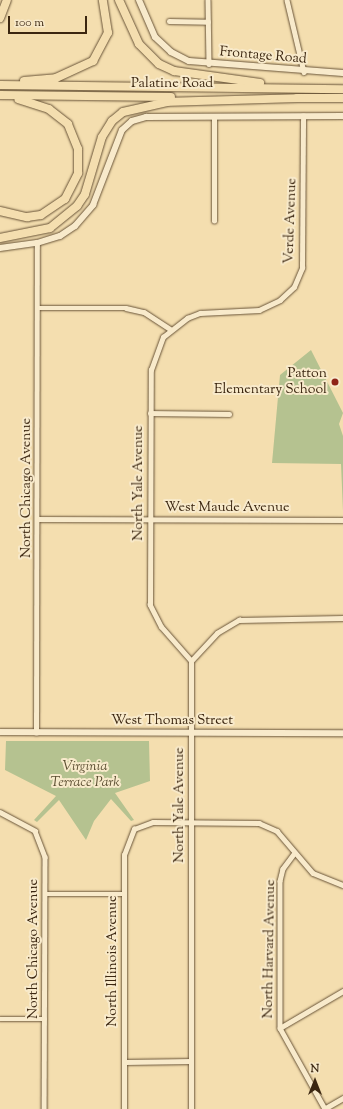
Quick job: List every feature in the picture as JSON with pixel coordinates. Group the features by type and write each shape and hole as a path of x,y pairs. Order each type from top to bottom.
{"highway":[{"path":"0,18 7,0"},
{"path":"0,84 56,78 87,66 98,55 108,33 103,0"},
{"path":"119,0 142,48 164,67 207,77 301,88"},
{"name":"Palatine Road","path":"0,84 343,89"},
{"path":"0,96 21,99 57,114 68,124 76,140 79,165 69,193 53,209 27,217 0,211"},
{"name":"Palatine Road","path":"0,96 343,98"},
{"path":"0,238 50,228 77,206 85,194 102,137 112,121 124,112 167,102 302,98"}],"street":[{"name":"Frontage Road","path":"139,0 155,37 181,57 209,64 304,72 343,73"},
{"path":"208,0 209,64"},
{"path":"287,0 304,72"},
{"path":"169,21 208,22"},
{"name":"Verde Avenue","path":"170,329 200,314 259,310 280,300 294,287 302,268 303,116"},
{"path":"0,248 37,243 60,236 86,215 98,195 122,130 132,121 146,117 214,118 343,116"},
{"path":"214,118 214,221"},
{"name":"North Chicago Avenue","path":"36,732 38,519 37,243"},
{"path":"38,308 126,308 144,312 170,329"},
{"name":"North Yale Avenue","path":"170,329 157,348 150,370 150,605 161,627 192,661 191,1109"},
{"path":"150,413 229,414"},
{"name":"West Maude Avenue","path":"38,519 149,518 343,520"},
{"path":"192,661 217,633 239,620 343,618"},
{"name":"West Thomas Street","path":"0,732 343,733"},
{"name":"North Chicago Avenue","path":"0,812 29,826 39,837 45,857 44,1109"},
{"name":"North Illinois Avenue","path":"124,1109 124,894 127,840 138,826 146,822 191,822"},
{"path":"191,822 259,823 277,831 313,873 343,885"},
{"name":"North Harvard Avenue","path":"295,853 283,869 280,882 280,1028 325,1109"},
{"path":"46,894 124,894"},
{"path":"280,1028 343,991"},
{"path":"0,1019 44,1018"},
{"path":"125,1062 191,1061"},
{"path":"325,1109 343,1098"}],"green space":[{"path":"311,350 343,413 339,424 343,436 343,511 341,464 272,463 280,375"},
{"name":"Virginia Terrace Park","path":"6,741 149,741 150,781 115,793 134,820 131,821 111,799 94,821 86,840 59,800 37,822 34,820 56,796 5,770"}],"place":[{"name":"Patton Elementary School","path":"335,382"}]}
